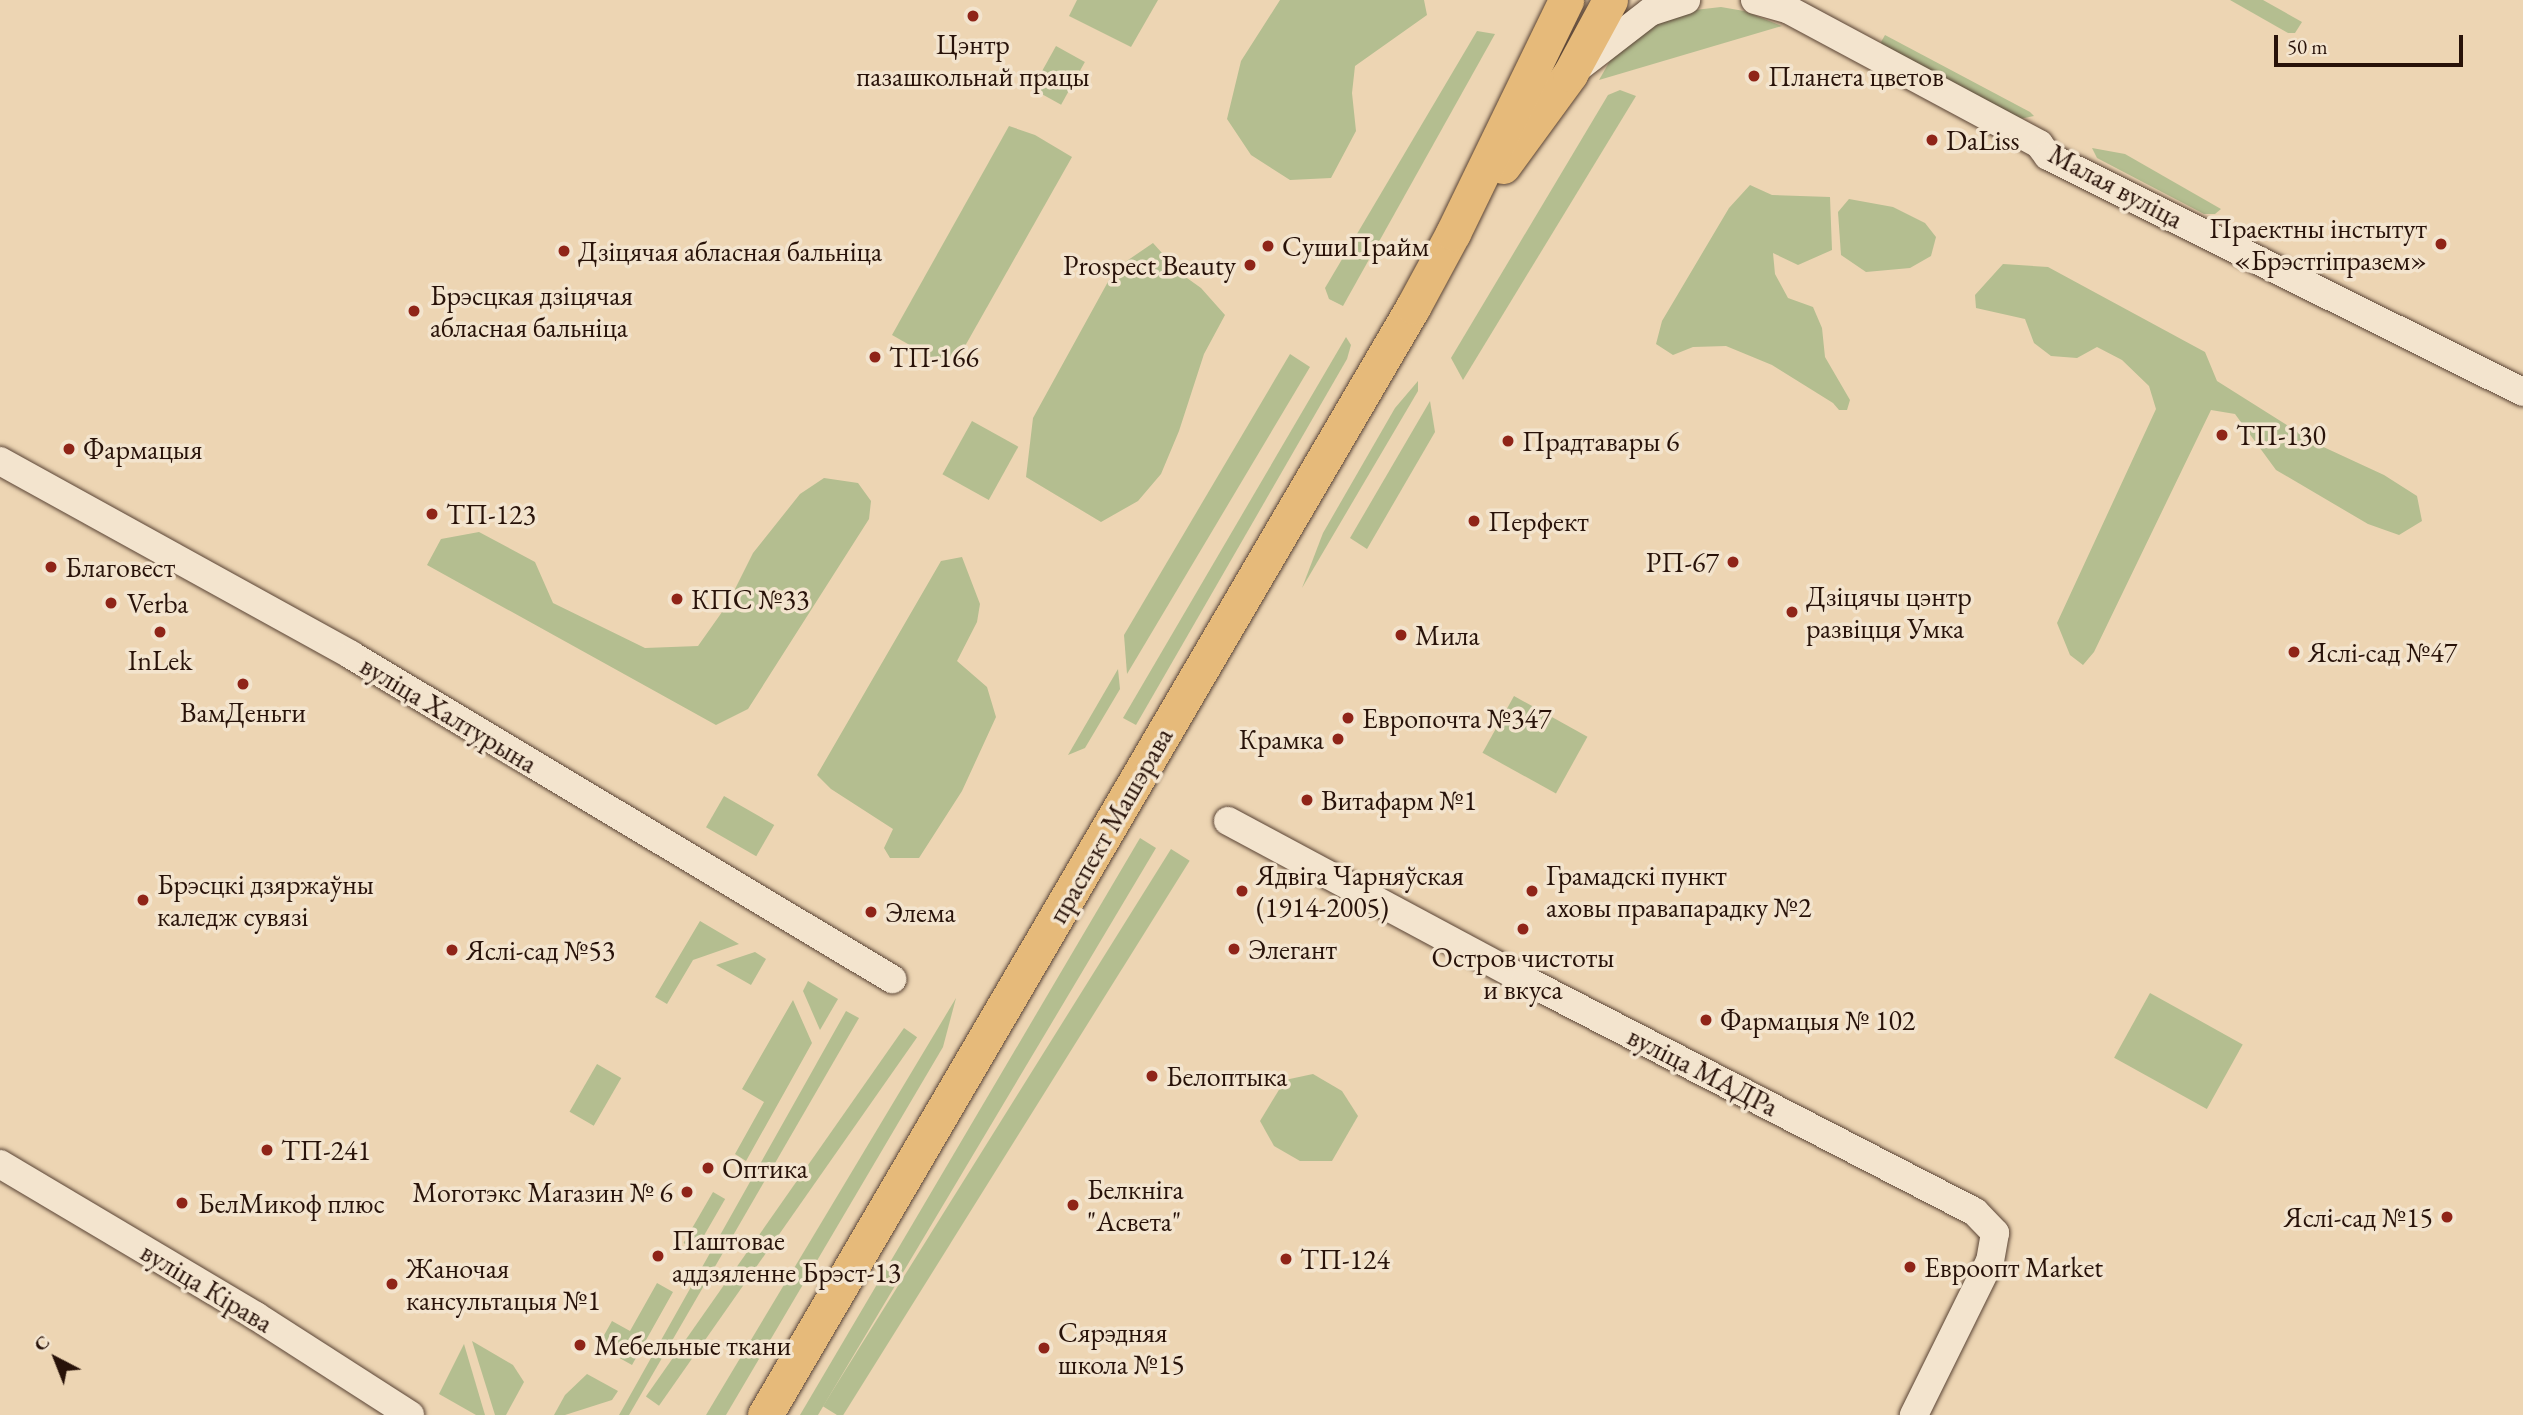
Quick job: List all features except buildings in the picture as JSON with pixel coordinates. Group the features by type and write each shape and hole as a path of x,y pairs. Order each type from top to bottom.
{"main road":[{"name":"праспект Машэрава","path":"765,1415 1399,331 1453,233 1566,0"},
{"name":"праспект Машэрава","path":"1453,233 1570,74 1610,0"}],"street":[{"path":"1540,53 1551,0"},
{"path":"1570,74 1650,12 1686,0"},
{"name":"Малая вуліца","path":"1755,0 1792,5 2039,144 2048,156 2523,392"},
{"name":"вуліца Халтурына","path":"0,461 351,655 892,979"},
{"name":"вуліца МАДРа","path":"1228,821 1525,980 1975,1213 1995,1233 1990,1261 1914,1415"},
{"name":"вуліца Кірава","path":"0,1164 256,1316 410,1415"}],"green space":[{"path":"1077,0 1158,0 1131,47 1069,16"},
{"path":"1280,0 1424,0 1427,15 1355,66 1352,93 1356,131 1331,178 1290,180 1251,155 1227,119 1241,61"},
{"path":"2230,0 2263,0 2302,22 2295,33 2288,33"},
{"path":"1721,7 1744,11 1782,26 1599,80 1611,59 1642,28 1686,11"},
{"path":"1477,31 1495,34 1343,306 1329,299 1325,288"},
{"path":"1885,35 2034,116 2020,119 1884,48 1881,42"},
{"path":"1056,46 1085,62 1061,105 1032,89"},
{"path":"1620,90 1636,96 1463,380 1451,358 1608,95"},
{"path":"1009,126 1035,135 1072,157 952,369 892,335"},
{"path":"2092,148 2125,154 2221,209 2215,214 2204,214 2097,158"},
{"path":"1750,185 1772,195 1830,197 1832,250 1798,265 1773,253 1775,274 1788,298 1813,307 1822,328 1825,357 1850,400 1847,410 1839,410 1833,403 1772,365 1726,346 1693,347 1673,355 1656,344 1662,321 1729,208"},
{"path":"1849,199 1893,207 1925,223 1936,237 1931,256 1910,268 1866,272 1841,255 1838,212"},
{"path":"1153,243 1180,273 1201,288 1225,315 1204,354 1179,431 1161,474 1138,501 1101,522 1026,477 1033,418 1115,269"},
{"path":"2003,264 2048,267 2205,352 2217,381 2317,444 2384,475 2417,496 2422,521 2399,535 2368,524 2276,470 2235,414 2211,410 2094,652 2083,665 2070,655 2057,623 2156,409 2149,386 2122,360 2097,347 2077,358 2051,356 2034,343 2025,319 1976,308 1975,295"},
{"path":"1346,337 1351,345 1347,359 1136,725 1123,718"},
{"path":"1290,354 1310,367 1127,674 1124,635"},
{"path":"1418,381 1418,391 1302,588 1323,533 1395,408"},
{"path":"1430,401 1435,432 1367,549 1350,538"},
{"path":"972,421 1018,447 989,500 942,474"},
{"path":"824,478 858,483 871,501 869,519 748,709 716,725 427,565 441,539 479,532 535,562 553,603 645,648 698,646 727,605 753,553 800,494"},
{"path":"962,557 980,604 977,622 957,661 987,687 996,717 962,791 919,858 890,858 884,848 893,829 831,789 817,775 941,561"},
{"path":"1118,669 1120,689 1085,748 1068,755"},
{"path":"1514,696 1587,737 1556,794 1482,753"},
{"path":"724,796 774,825 756,856 706,827"},
{"path":"1140,838 1156,848 818,1415 800,1415"},
{"path":"1171,849 1190,861 843,1415 837,1415 823,1406"},
{"path":"700,921 739,944 693,960 667,1004 655,997"},
{"path":"755,952 766,959 751,985 716,965"},
{"path":"808,981 838,999 820,1030 803,991"},
{"path":"2150,993 2243,1044 2207,1109 2114,1058"},
{"path":"956,998 943,1047 726,1415 706,1415"},
{"path":"793,1000 812,1043 746,1161 735,1154 764,1102 742,1089"},
{"path":"846,1011 859,1018 629,1415 619,1415"},
{"path":"904,1028 917,1037 659,1406 646,1397"},
{"path":"597,1064 621,1078 594,1126 570,1112"},
{"path":"1313,1074 1342,1091 1358,1116 1332,1161 1300,1161 1274,1146 1260,1121 1285,1080"},
{"path":"713,1192 725,1199 696,1250 684,1243"},
{"path":"657,1283 673,1292 632,1365 598,1346 612,1321 630,1331"},
{"path":"472,1341 513,1365 524,1382 506,1415 495,1415"},
{"path":"464,1344 485,1415 476,1415 439,1394"},
{"path":"587,1374 618,1391 612,1400 565,1415 554,1415 565,1395"}],"place":[{"name":"Цэнтр пазашкольнай працы","path":"973,16"},
{"name":"Планета цветов","path":"1754,76"},
{"name":"DaLiss","path":"1932,140"},
{"name":"Праектны інстытут «Брэстгіпразем»","path":"2441,244"},
{"name":"СушиПрайм","path":"1268,246"},
{"name":"Дзіцячая абласная бальніца","path":"564,251"},
{"name":"Prospect Beauty","path":"1250,265"},
{"name":"Брэсцкая дзіцячая абласная бальніца","path":"414,311"},
{"name":"ТП-166","path":"875,357"},
{"name":"ТП-130","path":"2222,435"},
{"name":"Прадтавары 6","path":"1508,441"},
{"name":"Фармацыя","path":"69,449"},
{"name":"ТП-123","path":"432,514"},
{"name":"Перфект","path":"1474,521"},
{"name":"РП-67","path":"1733,562"},
{"name":"Благовест","path":"51,567"},
{"name":"КПС №33","path":"677,599"},
{"name":"Verba","path":"111,603"},
{"name":"Дзіцячы цэнтр развіцця Умка","path":"1792,612"},
{"name":"InLek","path":"160,632"},
{"name":"Мила","path":"1401,635"},
{"name":"Яслі-сад №47","path":"2294,652"},
{"name":"ВамДеньги","path":"243,684"},
{"name":"Европочта №347","path":"1348,718"},
{"name":"Крамка","path":"1338,739"},
{"name":"Витафарм №1","path":"1307,800"},
{"name":"Ядвіга Чарняўская (1914-2005)","path":"1242,891"},
{"name":"Грамадскі пункт аховы правапарадку №2","path":"1532,891"},
{"name":"Брэсцкі дзяржаўны каледж сувязі","path":"143,900"},
{"name":"Элема","path":"871,912"},
{"name":"Остров чистоты и вкуса","path":"1523,929"},
{"name":"Элегант","path":"1234,949"},
{"name":"Яслі-сад №53","path":"452,950"},
{"name":"Фармацыя № 102","path":"1706,1020"},
{"name":"Белоптыка","path":"1152,1076"},
{"name":"ТП-241","path":"267,1150"},
{"name":"Оптика","path":"708,1168"},
{"name":"Моготэкс Магазин № 6","path":"687,1192"},
{"name":"БелМикоф плюс","path":"182,1203"},
{"name":"Белкніга \"Асвета\"","path":"1073,1205"},
{"name":"Яслі-сад №15","path":"2447,1217"},
{"name":"Паштовае аддзяленне Брэст-13","path":"658,1256"},
{"name":"ТП-124","path":"1286,1259"},
{"name":"Евроопт Market","path":"1910,1267"},
{"name":"Жаночая кансультацыя №1","path":"392,1284"},
{"name":"Мебельные ткани","path":"580,1345"},
{"name":"Сярэдняя школа №15","path":"1044,1348"}]}
